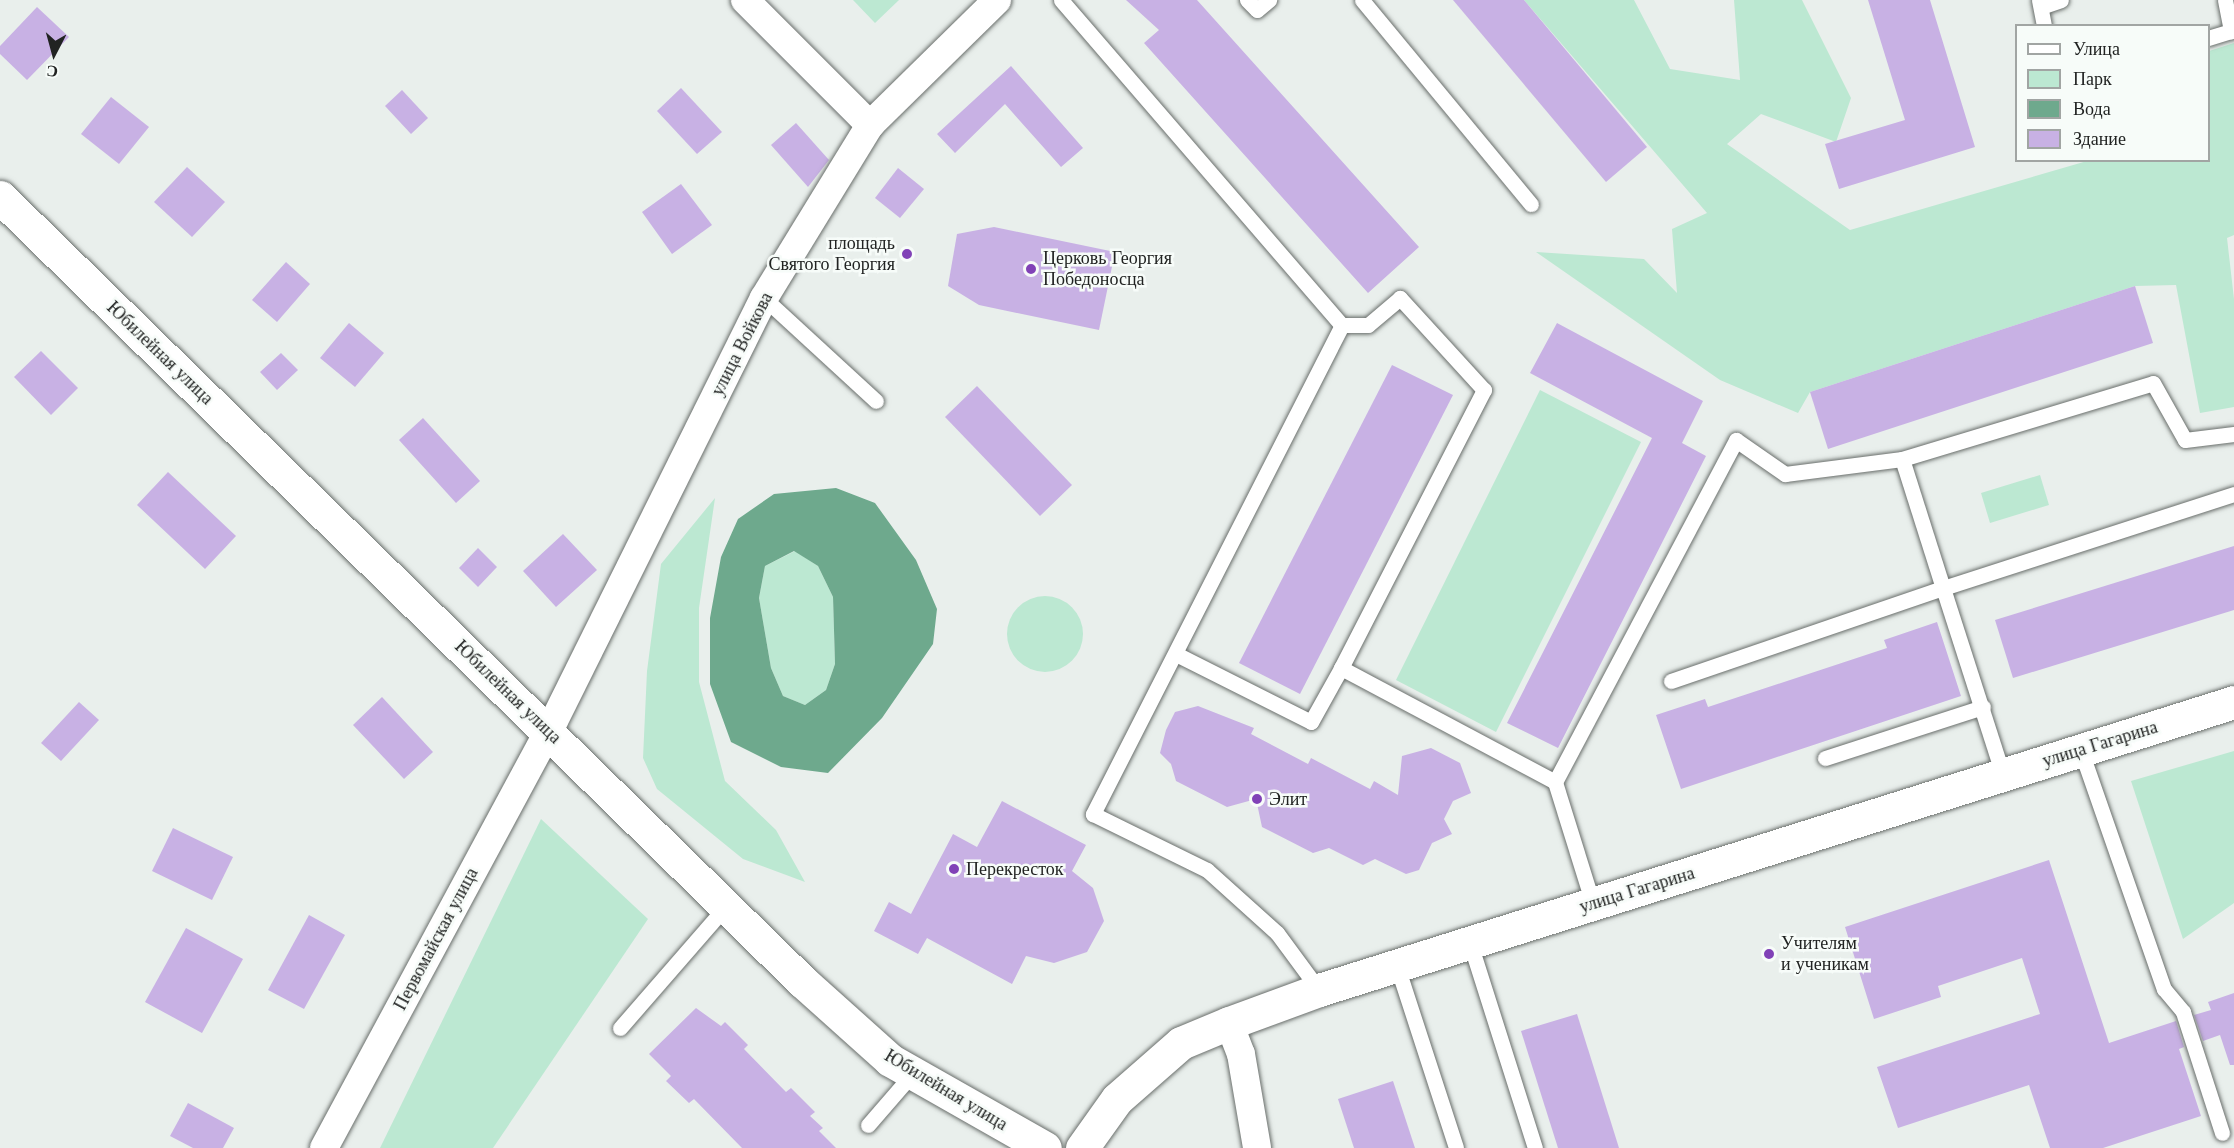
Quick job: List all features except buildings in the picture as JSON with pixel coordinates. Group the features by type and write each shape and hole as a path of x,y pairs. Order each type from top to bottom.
{"street":[{"path":"745,0 870,125"},
{"name":"улица Войкова","path":"549,731 764,298 870,125 997,0"},
{"name":"Юбилейная улица","path":"0,197 549,731 725,907 873,1044 913,1073 1045,1148"},
{"name":"улица Гагарина","path":"1082,1148 1117,1100 1181,1043 1229,1023 1319,990 2234,702"},
{"name":"Первомайская улица","path":"324,1148 549,731"},
{"path":"1229,1023 1241,1054 1257,1148"}],"lane":[{"path":"1060,0 1342,326"},
{"path":"1247,0 1257,10 1269,0"},
{"path":"1362,0 1531,204"},
{"path":"2044,24 2040,4 2061,0"},
{"path":"2210,37 2232,31 2225,0"},
{"path":"764,298 876,401"},
{"path":"1176,654 1311,722 1484,390 1400,298 1368,325 1342,326"},
{"path":"1319,990 1277,933 1207,870 1093,814 1342,326"},
{"path":"1555,782 1736,440 1785,474 1902,459 2153,383 2186,440 2234,434"},
{"path":"1902,459 2003,775"},
{"path":"1671,681 1943,588 2234,494"},
{"path":"1341,668 1555,782 1593,904"},
{"path":"1825,758 1983,707"},
{"path":"2081,751 2164,989 2183,1012 2223,1133"},
{"path":"620,1028 725,907"},
{"path":"1470,943 1535,1148"},
{"path":"1397,966 1456,1148"},
{"path":"868,1125 913,1073"}],"green space":[{"path":"853,0 899,0 875,23"},
{"path":"1524,0 1634,0 1670,69 1740,80 1734,0 1802,0 1851,98 1836,142 1761,114 1727,144 1850,230 2084,162 2210,162 2210,51 2234,43 2234,235 2227,238 2234,299 2234,407 2200,413 2176,285 2135,286 1810,392 1798,413 1720,380 1536,252 1644,259 1677,293 1672,229 1707,213"},
{"path":"1540,390 1641,442 1496,732 1396,680"},
{"path":"2040,475 2049,505 1990,523 1981,493"},
{"path":"715,498 699,608 699,682 725,781 776,830 805,882 743,859 657,789 643,758 647,671 661,564"},
{"path":"795,551 818,566 833,597 835,664 826,690 805,705 783,696 771,668 759,598 765,566"},
{"path":"1038,596 1052,596 1066,602 1077,613 1081,619 1083,634 1081,649 1072,661 1060,670 1038,672 1024,666 1013,655 1007,641 1007,627 1013,613 1024,602"},
{"path":"2234,751 2234,903 2183,939 2131,781"},
{"path":"541,819 648,919 493,1148 380,1148"}],"water":[{"path":"836,488 875,503 916,560 937,609 933,644 882,718 828,773 781,767 731,742 710,684 710,618 721,557 738,519 774,494","holes":["794,551 818,566 833,597 835,664 826,690 805,705 783,696 771,668 759,598 765,566"]}],"place":[{"name":"площадь Святого Георгия","path":"907,254"},
{"name":"Церковь Георгия Победоносца","path":"1031,269"},
{"name":"Элит","path":"1257,799"},
{"name":"Перекресток","path":"954,869"},
{"name":"Учителям и ученикам","path":"1769,954"}]}
